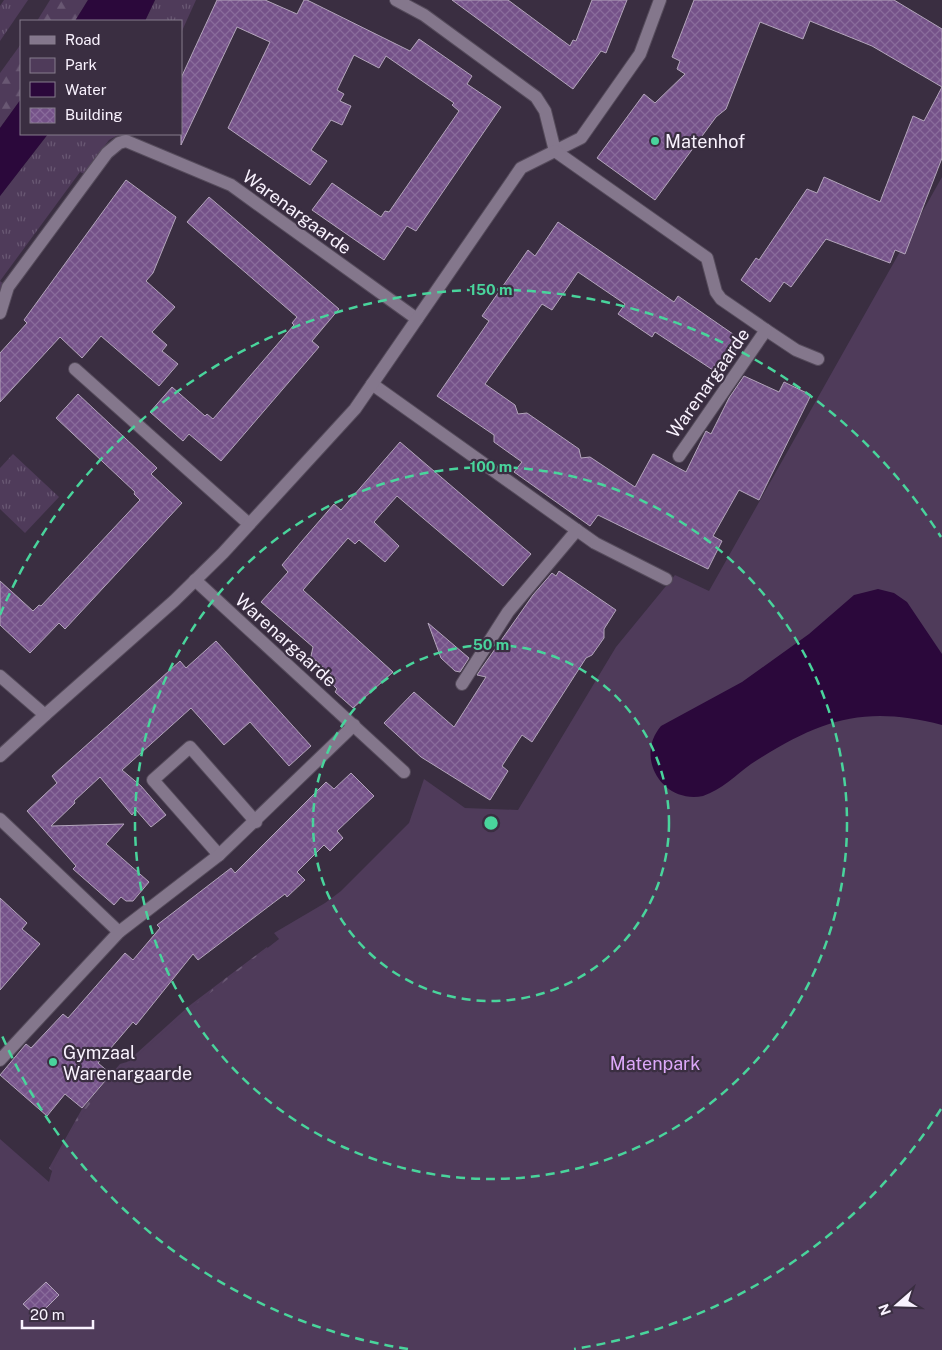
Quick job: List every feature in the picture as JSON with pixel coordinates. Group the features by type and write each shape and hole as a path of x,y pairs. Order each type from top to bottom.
{"street":[{"path":"396,0 424,15 536,97 545,110 555,151"},
{"path":"0,756 195,580 355,409 521,168 581,138 640,54 660,0"},
{"name":"Warenargaarde","path":"0,313 8,287 107,153 119,143 126,142 231,185 417,319"},
{"name":"Warenargaarde","path":"555,151 708,258 716,292 721,300 796,350 818,359"},
{"name":"Warenargaarde","path":"679,456 766,330"},
{"path":"75,369 249,524"},
{"path":"372,384 595,543 666,579"},
{"path":"462,684 508,612 577,530"},
{"name":"Warenargaarde","path":"195,580 404,772"},
{"path":"0,676 45,715"},
{"path":"0,1060 119,932 219,855 256,822 354,725"},
{"path":"219,855 153,780 190,747 256,822"},
{"path":"0,820 119,932"}],"green space":[{"path":"4,0 28,0 0,41 0,6"},
{"path":"50,0 88,0 76,20 38,20"},
{"path":"155,0 196,0 182,31 182,20 145,20"},
{"path":"20,45 20,100 0,128 0,73"},
{"path":"47,135 118,135 109,140 84,174 80,172 0,281 0,196"},
{"name":"Matenpark","path":"942,177 942,1350 0,1350 0,1139 49,1182 54,1165 69,1134 99,1092 122,1066 128,1064 191,1008 279,939 274,933 325,903 341,891 409,823 424,779 465,808 518,810 616,647 675,575 709,591"},
{"path":"0,281 4,284 0,295"},
{"path":"13,454 59,497 25,533 0,509 0,468"},
{"path":"267,947 271,953 62,1180 49,1168 82,1109 120,1064 127,1062 189,1006"}],"water":[{"path":"88,0 155,0 145,20 76,20"},
{"path":"20,100 20,135 47,135 0,196 0,128"},
{"path":"878,589 894,593 907,602 942,654 942,725 888,716 842,720 820,727 775,749 722,786 703,796 689,797 676,793 665,786 657,776 652,764 651,752 653,739 661,726 742,682 809,634 854,595"}],"building":[{"path":"217,0 265,0 297,14 304,0 307,0 410,51 419,39 472,76 467,84 501,107 416,231 407,226 384,260 312,210 332,183 381,217 385,211 389,212 459,111 452,105 454,103 386,56 379,68 354,55 337,90 344,94 340,101 351,106 342,125 331,120 311,150 327,161 310,185 228,128 270,42 237,27 181,145 182,76"},
{"path":"452,0 508,0 570,46 573,40 576,41 592,0 627,0 606,53 601,51 573,89"},
{"path":"694,0 894,0 942,29 942,87 872,46 810,21 803,39 760,22 726,109 716,117 655,200 597,158 644,94 655,103 685,74 677,69 680,61 672,57"},
{"path":"942,87 942,158 905,254 895,250 890,263 826,239 791,287 784,282 770,302 741,280 756,258 759,260 807,189 817,193 824,177 880,202 913,116 924,121"},
{"path":"126,180 176,217 153,273 146,281 175,307 152,332 167,345 162,351 178,364 159,386 101,336 82,358 60,337 0,402 0,353 27,323 24,320"},
{"path":"209,197 339,309 312,341 319,347 221,461 189,434 183,441 150,412 172,387 205,416 207,414 213,419 294,325 292,323 297,317 187,222"},
{"path":"558,222 674,302 678,296 743,341 719,374 655,332 652,337 618,314 625,304 578,272 552,310 542,304 485,384 515,405 518,414 527,413 579,449 581,458 590,457 635,487 653,454 686,472 706,431 711,434 729,398 744,376 779,392 784,382 811,395 759,500 739,490 713,536 722,541 708,569 598,515 590,526 514,472 522,462 494,442 494,435 437,396 489,321 482,316 528,250 535,256"},
{"path":"78,394 157,468 151,474 182,503 65,629 59,623 30,653 0,625 0,581 33,611 39,605 41,606 140,500 134,494 135,492 56,418"},
{"path":"400,442 531,554 503,586 397,496 374,522 399,546 385,562 359,540 355,544 348,538 303,590 393,672 353,708 335,692 337,689 332,684 336,679 311,656 313,647 261,602 288,572 282,565 334,504 341,510"},
{"path":"559,571 616,610 604,629 604,638 592,655 586,658 532,742 522,735 502,766 508,771 490,800 421,757 384,723 414,692 454,727 486,677 477,675 481,669 533,595 552,573 556,576"},
{"path":"428,623 469,658 460,672 455,671 441,658"},
{"path":"216,641 311,746 289,766 250,722 224,745 191,708 122,770 141,786 166,815 151,827 136,810 132,815 100,777 51,826 124,824 106,844 149,882 133,901 126,901 121,897 114,905 73,869 76,866 27,811 57,783 52,776 180,661 186,668"},
{"path":"351,773 374,796 337,831 343,838 330,851 324,845 297,872 305,880 287,897 285,894 198,960 193,954 136,1025 133,1022 98,1063 111,1074 82,1108 65,1094 47,1116 0,1075 26,1044 31,1048 63,1014 68,1018 125,953 133,960 160,928 157,925 231,868 235,873 326,782 334,789"},
{"path":"0,898 27,923 22,929 40,944 0,990"},
{"path":"46,1282 59,1295 37,1317 23,1304"}],"place":[{"name":"Matenhof","path":"655,141"},
{"name":"Gymzaal Warenargaarde","path":"53,1062"}]}
